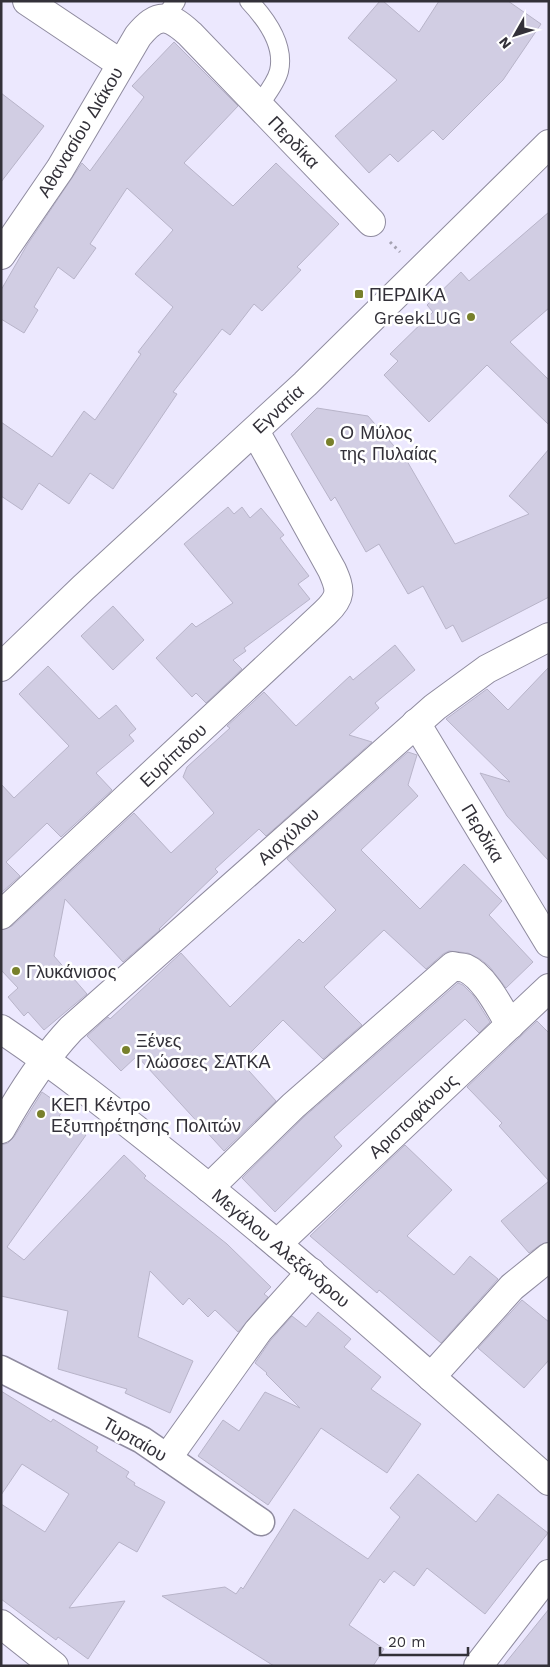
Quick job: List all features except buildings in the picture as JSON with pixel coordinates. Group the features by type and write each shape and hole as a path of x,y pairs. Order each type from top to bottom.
{"street":[{"path":"29,2 121,64"},
{"name":"Περδίκα","path":"170,10 178,23 371,222"},
{"name":"Αθανασίου Διάκου","path":"1,255 64,161 138,36 146,26 170,10"},
{"name":"Εγνατία","path":"1,668 84,588 255,431 549,144"},
{"name":"Ευρίπιδου","path":"1,915 326,613 336,600 340,592 339,585 328,562 255,431"},
{"name":"Αισχύλου","path":"1,1129 45,1059 71,1029 416,723 473,678 549,637"},
{"name":"Περδίκα","path":"416,723 549,943"},
{"path":"209,1188 293,1106 453,966 464,968 478,978 489,991 510,1025"},
{"name":"Αριστοφάνους","path":"277,1244 549,988"},
{"name":"Μεγάλου Αλεξάνδρου","path":"1,1029 45,1059 209,1188 311,1272 549,1481"},
{"path":"431,1377 512,1287 549,1257"},
{"path":"168,1457 258,1331 311,1272"},
{"name":"Τυρταίου","path":"1,1369 132,1434 261,1522"},
{"path":"478,1666 549,1574"},
{"path":"1,1624 54,1666"}],"lane":[{"path":"249,1 274,36 280,60 279,73 259,105"}],"path":[{"path":"371,222 420,271"}],"place":[{"name":"ΠΕΡΔΙΚΑ","path":"359,294"},
{"name":"GreekLUG","path":"471,317"},
{"name":"Ο Μύλος της Πυλαίας","path":"330,442"},
{"name":"Γλυκάνισος","path":"16,971"},
{"name":"Ξένες Γλώσσες ΣΑΤΚΑ","path":"126,1050"},
{"name":"ΚΕΠ Κέντρο Εξυπηρέτησης Πολιτών","path":"41,1114"}]}
